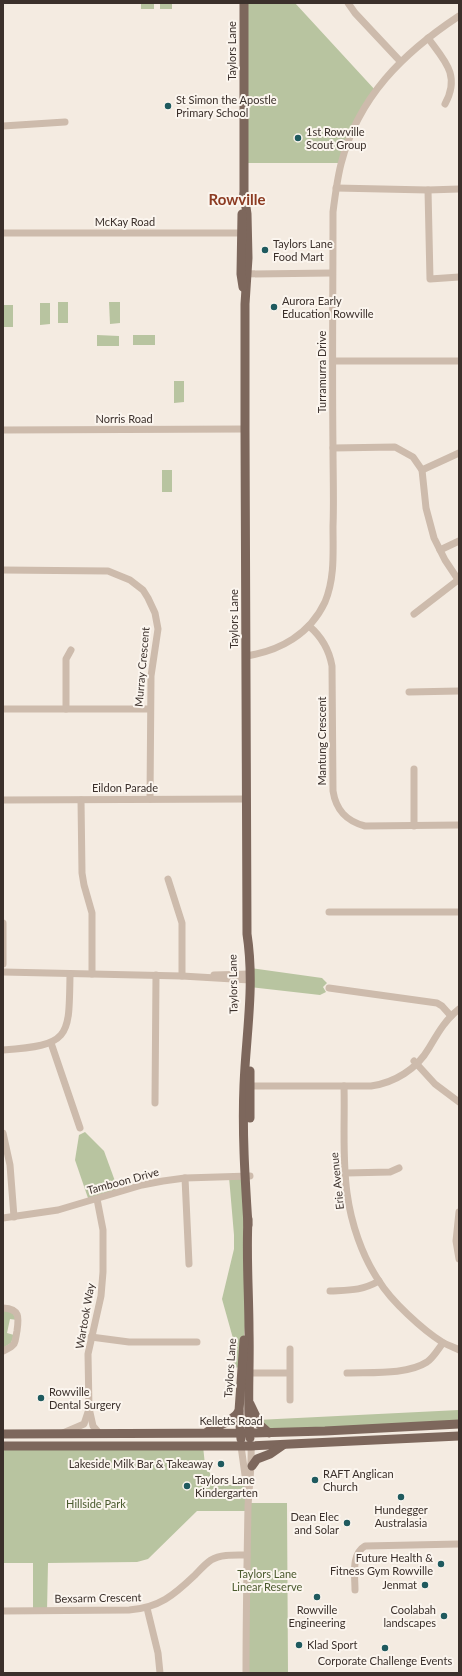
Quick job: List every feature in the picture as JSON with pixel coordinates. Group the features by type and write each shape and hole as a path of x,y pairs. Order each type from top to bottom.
{"main road":[{"name":"Taylors Lane","path":"242,1446 239,1411 250,1332 248,1295 247,1176 248,1034 244,1004 247,977 244,952 247,934 247,799 244,3"},
{"name":"Taylors Lane","path":"245,1373 251,1446"},
{"path":"248,1401 260,1425 269,1433"},
{"path":"205,1433 234,1418 239,1411"},
{"name":"Kelletts Road","path":"3,1434 269,1433 459,1424"},
{"path":"3,1446 251,1446 459,1436"},
{"path":"252,1466 257,1460 270,1454 283,1445"}],"street":[{"path":"348,3 355,13 400,61"},
{"name":"Turramurra Drive","path":"246,656 266,653 283,646 301,634 325,602 332,580 332,212 345,151 366,106 382,82 400,61 428,38 459,16"},
{"path":"428,38 449,67 452,77 452,88 445,104"},
{"path":"3,126 65,122"},
{"path":"336,188 428,190 459,188"},
{"path":"428,190 430,278 459,277"},
{"name":"McKay Road","path":"3,233 244,233"},
{"path":"245,274 332,273"},
{"path":"333,361 459,361"},
{"name":"Norris Road","path":"3,430 245,429"},
{"path":"333,448 395,447 413,456 422,470 428,516 434,538 459,581 414,614"},
{"path":"422,470 459,453"},
{"path":"440,550 459,541"},
{"name":"Murray Crescent","path":"3,570 108,570 130,580 142,590 152,605 158,629 151,668 150,799"},
{"name":"Mantung Crescent","path":"308,626 322,640 326,647 332,666 333,791 337,807 348,819 365,826 459,825"},
{"path":"66,709 66,659 71,650"},
{"path":"409,692 459,691"},
{"path":"3,709 150,709"},
{"path":"414,769 414,826"},
{"name":"Eildon Parade","path":"3,800 247,799"},
{"path":"81,800 82,873 92,913 92,974"},
{"path":"168,879 170,888 178,905 182,923 182,976"},
{"path":"329,912 459,912"},
{"path":"3,923 3,964"},
{"path":"3,972 206,976 216,979 247,977"},
{"path":"3,1050 39,1047 52,1043 58,1038 67,1025 69,1017 70,974"},
{"path":"156,975 156,1102"},
{"path":"329,988 437,1003 450,1015"},
{"path":"247,1086 361,1086 389,1082 405,1073 429,1049 441,1026 459,1005"},
{"path":"450,1015 459,1009"},
{"path":"52,1043 80,1128"},
{"path":"415,1062 435,1084 459,1102"},
{"name":"Erie Avenue","path":"344,1086 346,1173 349,1205 363,1250 379,1282 418,1324 443,1343 459,1350"},
{"path":"3,1133 10,1165 14,1217"},
{"path":"346,1173 390,1172 399,1168"},
{"name":"Tamboon Drive","path":"3,1218 58,1210 142,1185 185,1178 247,1176"},
{"path":"185,1178 189,1264"},
{"name":"Wartook Way","path":"97,1199 103,1230 103,1272 100,1296 88,1354 89,1408 92,1426 100,1434"},
{"path":"459,1212 456,1241 459,1260"},
{"path":"330,1291 356,1290 366,1288 379,1282"},
{"path":"3,1308 13,1310 17,1313 19,1321 15,1341 11,1348 3,1350"},
{"path":"91,1337 129,1342 197,1342"},
{"path":"347,1373 413,1368 427,1362 443,1343"},
{"path":"290,1349 290,1400"},
{"path":"245,1373 289,1373"},
{"path":"60,1434 84,1424 89,1408"},
{"name":"Taylors Lane","path":"242,1446 245,1475 249,1489"},
{"name":"Taylors Lane","path":"246,1673 247,1555 249,1489 252,1466 251,1446"},
{"path":"355,1590 356,1555 359,1549 365,1546 459,1544"},
{"name":"Bexsarm Crescent","path":"3,1611 125,1610 147,1608 164,1601 211,1560 226,1555 247,1555"},
{"path":"147,1608 158,1653 160,1673"}],"green space":[{"path":"141,3 154,3 154,9 141,9"},
{"path":"160,3 172,3 172,9 160,9"},
{"path":"244,3 295,3 376,91 366,106 342,163 245,163"},
{"path":"58,302 68,302 68,323 58,323"},
{"path":"109,302 120,302 120,323 110,324"},
{"path":"40,303 50,303 50,324 40,325"},
{"path":"3,305 13,305 13,327 3,327"},
{"path":"97,335 119,336 119,346 97,346"},
{"path":"133,335 155,335 155,345 133,345"},
{"path":"174,381 184,381 184,402 174,403"},
{"path":"162,470 172,470 172,492 162,492"},
{"path":"250,968 322,978 327,983 323,987 326,992 320,995 250,987"},
{"path":"85,1132 104,1151 119,1192 89,1201 75,1160 79,1135"},
{"path":"245,1176 248,1295 241,1367 233,1368 234,1342 222,1299 234,1249 229,1177"},
{"path":"3,1311 11,1311 17,1320 10,1319 7,1333 14,1335 11,1343 3,1348"},
{"path":"459,1410 459,1424 269,1433 257,1420"},
{"name":"Hillside Park","path":"3,1446 203,1446 205,1465 217,1485 247,1485 249,1503 287,1503 288,1673 246,1673 248,1511 197,1511 148,1559 137,1562 48,1563 47,1611 33,1611 33,1563 3,1563"}],"place":[{"name":"St Simon the Apostle Primary School","path":"168,106"},
{"name":"1st Rowville Scout Group","path":"298,138"},
{"name":"Taylors Lane Food Mart","path":"265,250"},
{"name":"Aurora Early Education Rowville","path":"274,307"},
{"name":"Rowville Dental Surgery","path":"41,1398"},
{"name":"Lakeside Milk Bar & Takeaway","path":"221,1464"},
{"name":"RAFT Anglican Church","path":"315,1480"},
{"name":"Taylors Lane Kindergarten","path":"187,1486"},
{"name":"Hundegger Australasia","path":"401,1497"},
{"name":"Dean Elec and Solar","path":"347,1523"},
{"name":"Future Health & Fitness Gym Rowville","path":"441,1564"},
{"name":"Jenmat","path":"425,1585"},
{"name":"Rowville Engineering","path":"317,1597"},
{"name":"Coolabah landscapes","path":"444,1616"},
{"name":"Klad Sport","path":"299,1645"},
{"name":"Corporate Challenge Events","path":"385,1648"}],"district":[{"name":"Rowville","path":"237,200"}],"park label":[{"name":"Taylors Lane Linear Reserve","path":"267,1580"}]}
